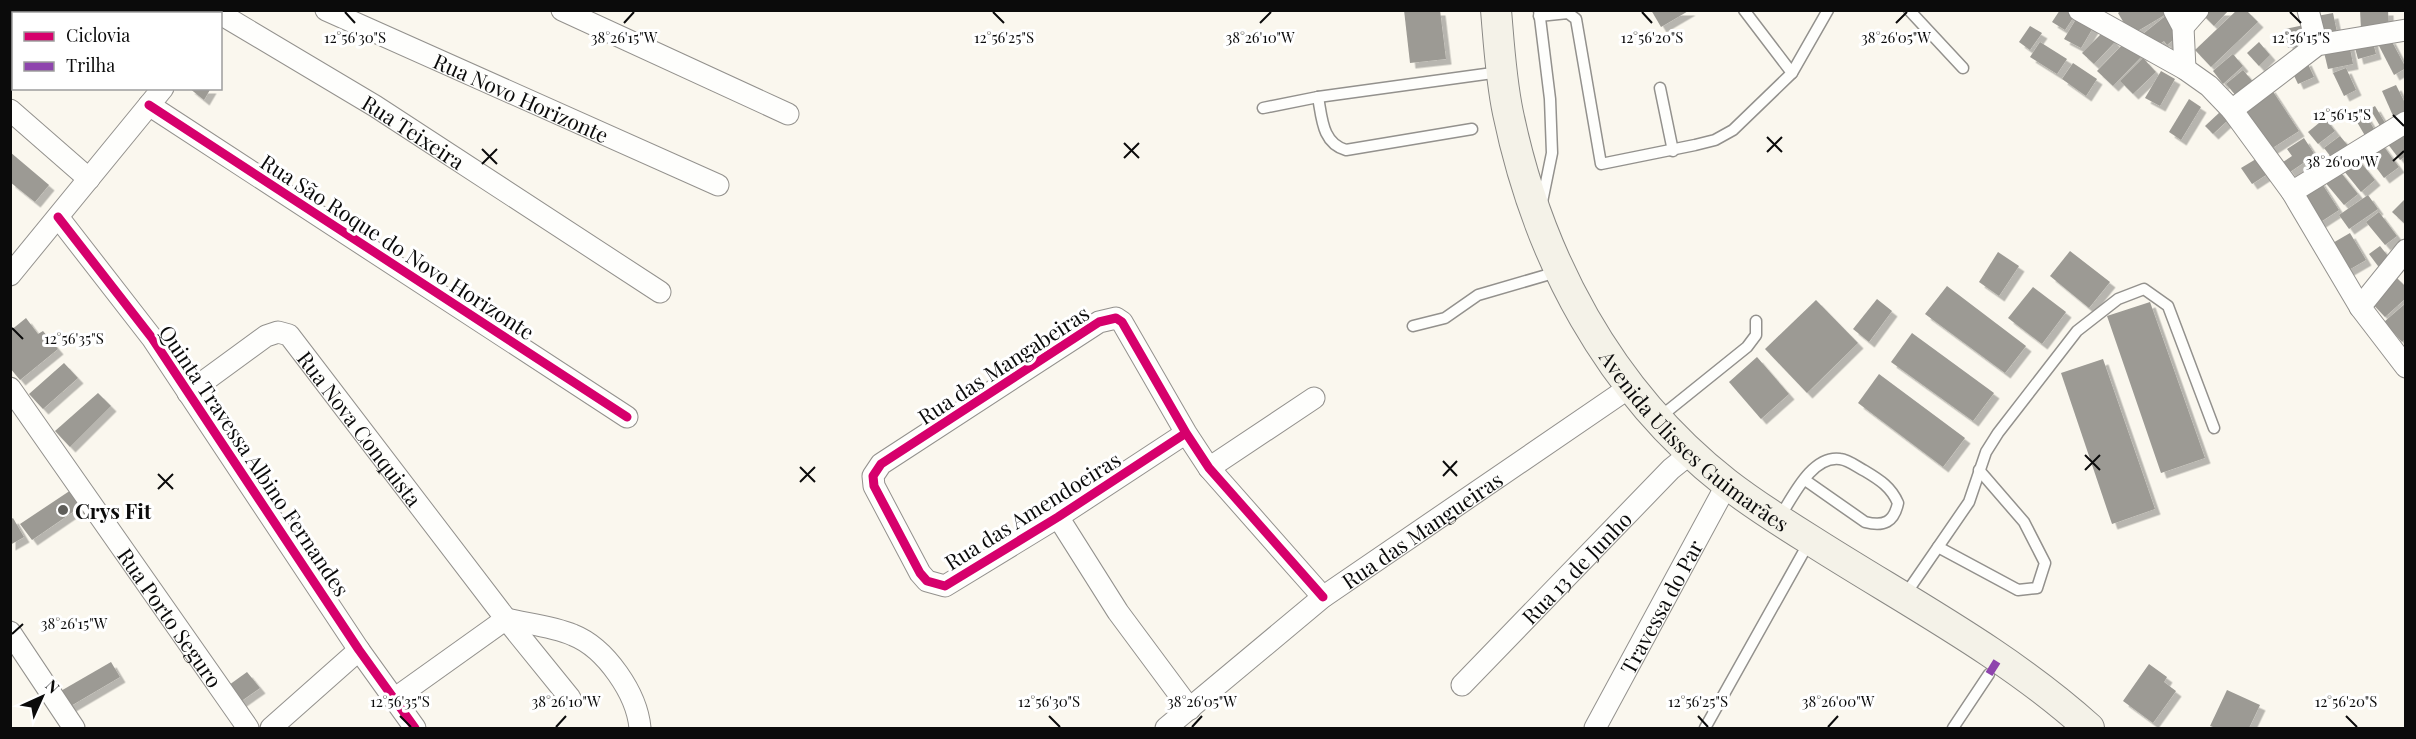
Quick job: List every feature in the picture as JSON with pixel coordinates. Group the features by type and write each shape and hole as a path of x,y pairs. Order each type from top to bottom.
{"main road":[{"name":"Avenida Ulisses Guimarães","path":"1498,11 1502,72 1514,141 1537,219 1558,272 1586,324 1630,387 1691,453 1727,484 1779,519 1807,547 1903,597 1994,666 2031,680 2089,729"}],"street":[{"name":"Rua Novo Horizonte","path":"326,10 718,184"},
{"path":"562,10 788,114"},
{"path":"2079,10 2185,69 2209,86 2232,110 2292,192 2360,307 2406,367"},
{"path":"2185,69 2179,19 2198,10"},
{"path":"2308,10 2317,45"},
{"name":"Rua Teixeira","path":"224,15 375,106 660,292"},
{"path":"2232,110 2317,45 2406,30"},
{"path":"10,275 156,97"},
{"name":"Rua São Roque do Novo Horizonte","path":"156,97 627,417"},
{"path":"10,110 89,179"},
{"path":"2292,192 2406,122"},
{"name":"Quinta Travessa Albino Fernandes","path":"58,217 152,338 359,650 415,729"},
{"path":"2360,307 2406,250"},
{"name":"Rua das Mangabeiras","path":"874,486 873,476 881,464 1099,322 1111,317 1122,322 1186,434 1209,468 1323,597"},
{"name":"Rua Nova Conquista","path":"188,393 266,336 279,332 289,335 506,620 570,698"},
{"name":"Rua das Mangueiras","path":"1166,729 1323,597 1630,387"},
{"name":"Rua Porto Seguro","path":"10,388 248,729"},
{"path":"1209,468 1314,398"},
{"name":"Rua das Amendoeiras","path":"874,486 920,573 927,581 936,585 952,582 1058,518 1186,434"},
{"name":"Rua 13 de Junho","path":"1462,685 1671,470 1691,453"},
{"name":"Travessa do Par","path":"1595,729 1727,484"},
{"path":"1058,518 1118,612 1190,709"},
{"path":"394,699 506,620 575,635 608,661 625,683 640,729"},
{"path":"10,632 74,729"},
{"path":"271,729 359,650"}],"lane":[{"path":"1744,10 1792,73"},
{"path":"1537,219 1552,153 1550,99 1539,13 1568,13 1576,20 1601,164 1673,151 1715,140 1733,130 1792,73 1828,10"},
{"path":"1908,10 1963,68"},
{"path":"1263,108 1318,97 1502,72"},
{"path":"1660,88 1673,151"},
{"path":"1318,97 1328,139 1336,147 1346,150 1472,129"},
{"path":"1413,326 1445,318 1478,295 1558,272"},
{"path":"1903,597 1969,502 1986,452 1998,433 2078,331 2118,299 2145,289 2168,306 2214,428"},
{"path":"1658,419 1747,347 1756,334 1756,321"},
{"path":"1779,519 1805,480 1828,460 1839,459 1851,463 1889,489 1898,503 1896,514 1887,523 1877,525 1865,522 1805,480"},
{"path":"1938,547 2018,590 2037,588 2045,563 2024,522 1980,470"},
{"path":"1705,729 1807,547"},
{"path":"1953,729 1994,666"}],"building":[{"path":"1404,10 1440,10 1446,59 1410,63"},
{"path":"1651,10 1690,10 1661,27"},
{"path":"2060,10 2068,10 2075,15 2065,30 2052,22"},
{"path":"2122,10 2173,10 2131,35 2118,13"},
{"path":"2202,10 2229,10 2214,26 2200,12"},
{"path":"2237,10 2246,10 2258,22 2211,67 2195,50"},
{"path":"2360,10 2388,10 2389,29 2361,29"},
{"path":"2333,13 2338,37 2322,40 2317,16"},
{"path":"2168,14 2183,32 2167,45 2164,41 2154,48 2143,34"},
{"path":"2078,16 2094,26 2081,48 2064,39"},
{"path":"2309,24 2313,44 2288,48 2285,29"},
{"path":"2030,26 2042,33 2030,50 2019,42"},
{"path":"2104,31 2115,42 2094,64 2082,53"},
{"path":"2390,38 2406,68 2394,75 2378,44"},
{"path":"2372,39 2376,54 2358,59 2354,44"},
{"path":"2126,41 2142,56 2113,86 2097,71"},
{"path":"2040,42 2067,59 2057,74 2030,57"},
{"path":"2259,42 2270,55 2259,66 2247,53"},
{"path":"2349,43 2353,64 2328,69 2323,48"},
{"path":"2233,54 2243,66 2223,84 2213,71"},
{"path":"2143,58 2156,72 2133,94 2120,81"},
{"path":"2306,60 2314,77 2298,84 2290,67"},
{"path":"2073,63 2097,79 2086,96 2062,79"},
{"path":"2346,68 2356,90 2344,96 2333,73"},
{"path":"2243,70 2254,83 2237,97 2226,84"},
{"path":"2161,71 2175,79 2160,106 2145,98"},
{"path":"2396,85 2406,105 2406,112 2394,118 2382,91"},
{"path":"2270,87 2299,131 2271,149 2242,104"},
{"path":"192,90 210,90 204,100"},
{"path":"2189,99 2201,107 2181,140 2169,132"},
{"path":"2375,106 2388,128 2383,131 2370,109"},
{"path":"2220,112 2228,120 2213,134 2205,126"},
{"path":"2364,112 2377,134 2367,139 2354,117"},
{"path":"2325,118 2335,131 2318,144 2308,132"},
{"path":"2406,132 2406,156 2400,160 2384,139"},
{"path":"2340,136 2350,148 2334,161 2324,148"},
{"path":"2304,138 2315,155 2290,172 2283,162 2292,156 2287,149"},
{"path":"2379,140 2399,167 2384,178 2364,151"},
{"path":"10,152 49,185 35,202 10,182"},
{"path":"2354,154 2375,180 2361,192 2340,166"},
{"path":"2256,159 2266,175 2252,184 2241,168"},
{"path":"2338,169 2358,194 2344,205 2324,181"},
{"path":"2319,179 2339,210 2319,223 2299,193"},
{"path":"2368,195 2378,209 2349,229 2339,215"},
{"path":"2406,198 2406,225 2392,212"},
{"path":"2379,212 2397,236 2385,245 2366,222"},
{"path":"2350,233 2366,260 2347,271 2331,244"},
{"path":"2380,246 2392,261 2381,270 2369,254"},
{"path":"2070,251 2110,282 2089,308 2050,276"},
{"path":"1998,252 2019,266 1999,296 1979,282"},
{"path":"2395,276 2406,287 2406,298 2385,317 2369,300"},
{"path":"1947,286 2026,346 2005,373 1925,314"},
{"path":"2033,287 2066,312 2042,344 2008,318"},
{"path":"1877,299 1892,311 1869,342 1853,329"},
{"path":"1816,300 1858,343 1807,393 1765,349"},
{"path":"2150,302 2205,458 2161,473 2107,316"},
{"path":"2406,303 2406,338 2402,342 2384,322"},
{"path":"26,318 38,334 43,331 58,349 20,380 10,368 10,331"},
{"path":"1912,333 1994,393 1973,421 1891,362"},
{"path":"1757,357 1789,394 1761,419 1729,382"},
{"path":"2103,359 2155,509 2112,524 2061,373"},
{"path":"64,363 78,378 43,409 29,394"},
{"path":"1879,374 1965,438 1943,467 1858,403"},
{"path":"98,393 111,406 70,447 55,431"},
{"path":"71,490 83,505 32,540 20,524"},
{"path":"13,518 24,537 10,545 10,520"},
{"path":"111,662 120,677 69,707 59,692"},
{"path":"2149,664 2167,677 2164,682 2176,691 2153,723 2123,701"},
{"path":"247,672 260,688 240,702 229,685"},
{"path":"2227,690 2260,705 2249,728 2210,726"}],"marked path":[{"path":"1989,674 1999,658"}],"cycle path":[{"path":"149,105 627,417"},
{"path":"58,217 152,338 359,650 415,728"},
{"path":"1186,433 1058,517 945,586 927,581 920,573 874,486 873,476 881,464 1099,322 1116,318 1122,322 1186,433 1209,468 1323,597"}],"place":[{"name":"Crys Fit","path":"63,510"}]}
